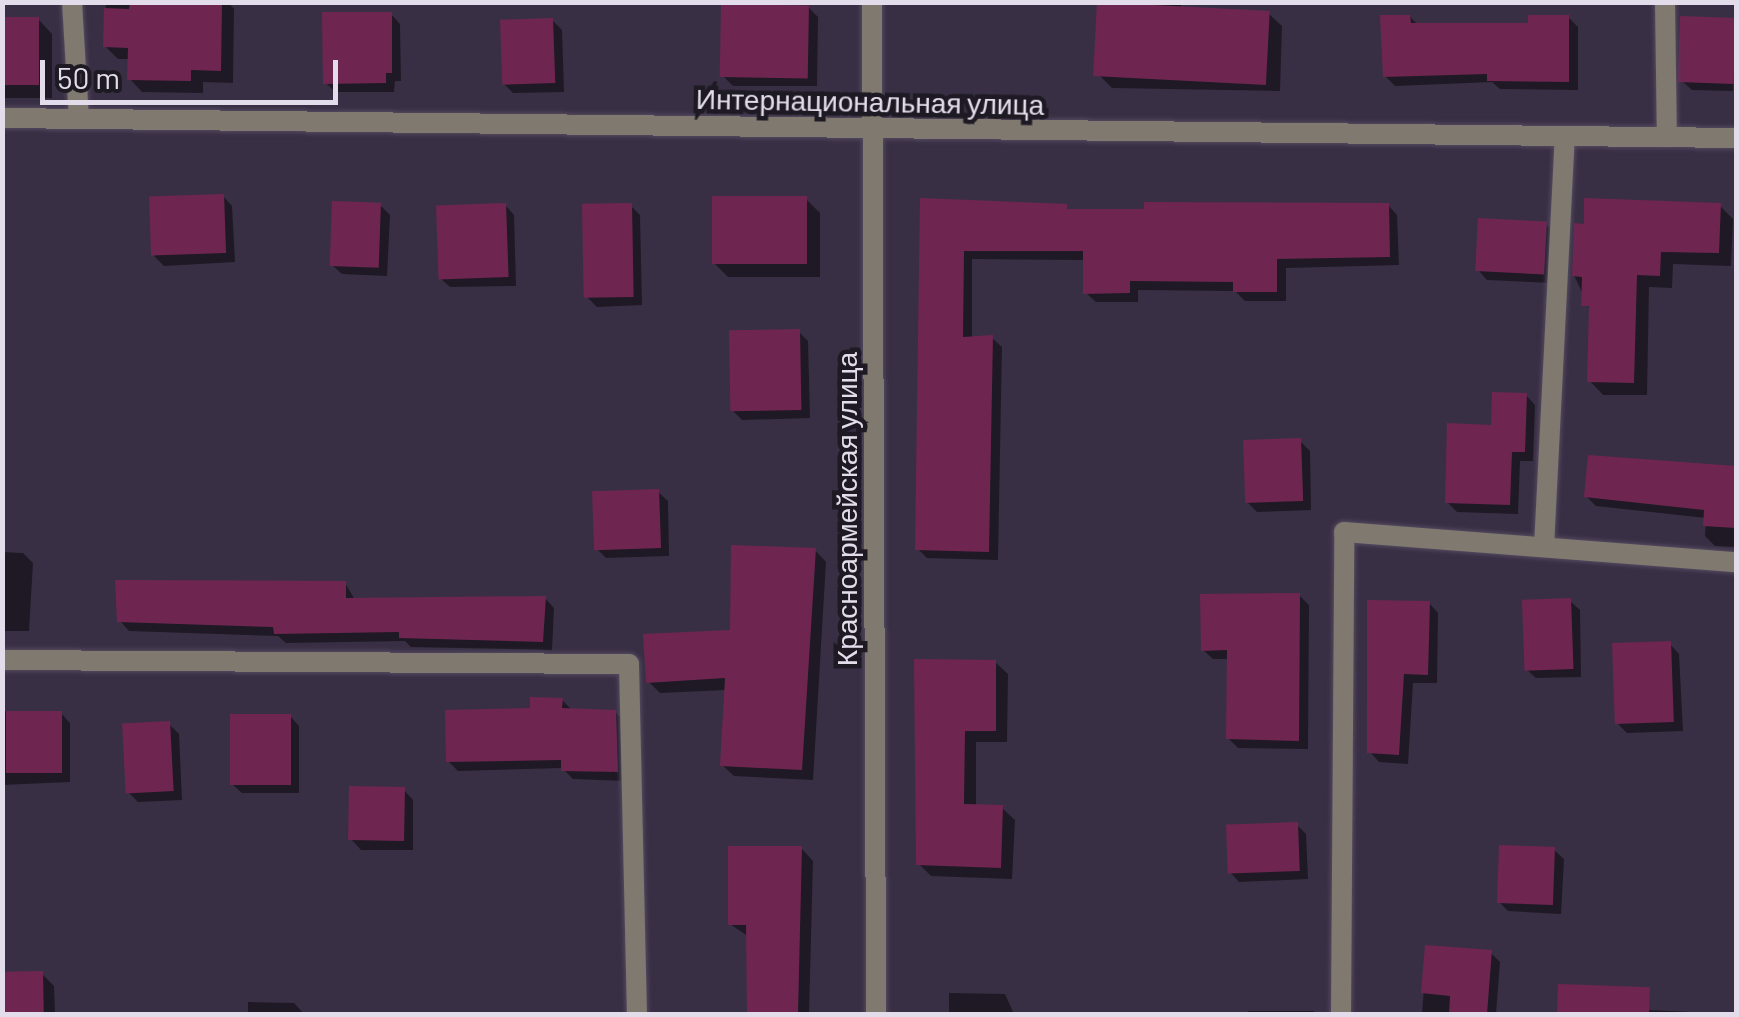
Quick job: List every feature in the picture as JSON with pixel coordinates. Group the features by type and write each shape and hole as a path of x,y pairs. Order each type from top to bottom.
{"street":[{"path":"72,2 79,119"},
{"name":"Красноармейская улица","path":"872,2 876,1014"},
{"path":"1665,2 1667,137"},
{"name":"Интернациональная улица","path":"2,118 1736,138"},
{"path":"1544,547 1564,136"},
{"path":"1342,1014 1344,532 1736,562"},
{"path":"2,660 629,664 637,1014"}],"building":[{"path":"130,2 222,2 221,71 191,70 191,81 127,80 128,48 103,47 104,8 129,9"},
{"path":"1097,2 1270,11 1266,85 1093,76"},
{"path":"721,4 809,6 808,79 720,77"},
{"path":"322,12 392,12 392,73 386,73 386,83 323,84"},
{"path":"1380,15 1410,15 1411,23 1528,23 1528,15 1569,15 1569,82 1487,81 1487,74 1383,77"},
{"path":"1680,16 1736,18 1734,84 1678,82"},
{"path":"2,17 39,17 39,85 2,85"},
{"path":"553,18 555,83 502,85 500,20"},
{"path":"224,194 226,253 151,256 149,197"},
{"path":"712,196 807,196 807,264 712,264"},
{"path":"920,198 1067,204 1067,209 1144,209 1144,202 1389,203 1390,257 1277,259 1277,292 1233,292 1233,282 1130,281 1130,293 1083,294 1083,251 964,251 963,337 993,335 989,552 915,550"},
{"path":"1584,198 1721,203 1719,253 1661,252 1660,276 1637,275 1634,383 1587,382 1589,306 1581,306 1582,277 1572,276 1574,223 1584,224"},
{"path":"332,201 381,203 379,268 330,266"},
{"path":"506,203 509,277 439,279 436,205"},
{"path":"632,203 634,297 584,298 582,204"},
{"path":"1478,218 1547,222 1544,275 1475,271"},
{"path":"800,329 801,410 730,411 729,330"},
{"path":"1492,392 1527,393 1525,452 1512,452 1510,505 1445,503 1447,423 1491,425"},
{"path":"1301,438 1303,501 1245,503 1243,440"},
{"path":"1588,455 1736,466 1736,528 1703,526 1704,510 1584,497"},
{"path":"659,489 661,548 594,550 592,491"},
{"path":"731,545 816,548 802,770 720,766 725,678 646,683 643,634 730,630"},
{"path":"115,580 346,581 346,598 546,596 543,642 399,638 399,632 274,634 273,627 117,622"},
{"path":"1300,593 1299,741 1226,739 1227,650 1201,651 1200,594"},
{"path":"1571,598 1573,669 1525,671 1522,600"},
{"path":"1367,600 1430,601 1428,675 1404,674 1399,755 1367,753"},
{"path":"1671,641 1674,722 1615,724 1612,643"},
{"path":"914,659 996,660 996,731 965,731 964,804 1003,805 1001,868 916,865"},
{"path":"530,697 563,698 562,708 616,710 618,772 561,771 561,760 446,762 445,710 530,708"},
{"path":"6,711 62,711 62,773 6,773"},
{"path":"230,714 291,714 291,785 230,785"},
{"path":"170,721 174,791 126,793 122,724"},
{"path":"349,786 405,787 404,841 348,840"},
{"path":"1298,822 1300,871 1228,873 1226,825"},
{"path":"1499,845 1555,847 1553,905 1497,903"},
{"path":"728,846 802,846 798,1014 747,1014 746,925 728,925"},
{"path":"1425,945 1492,950 1487,1014 1449,1014 1450,996 1421,993"},
{"path":"43,971 44,1014 3,1014 2,972"},
{"path":"1558,984 1650,987 1649,1014 1557,1014"}]}
